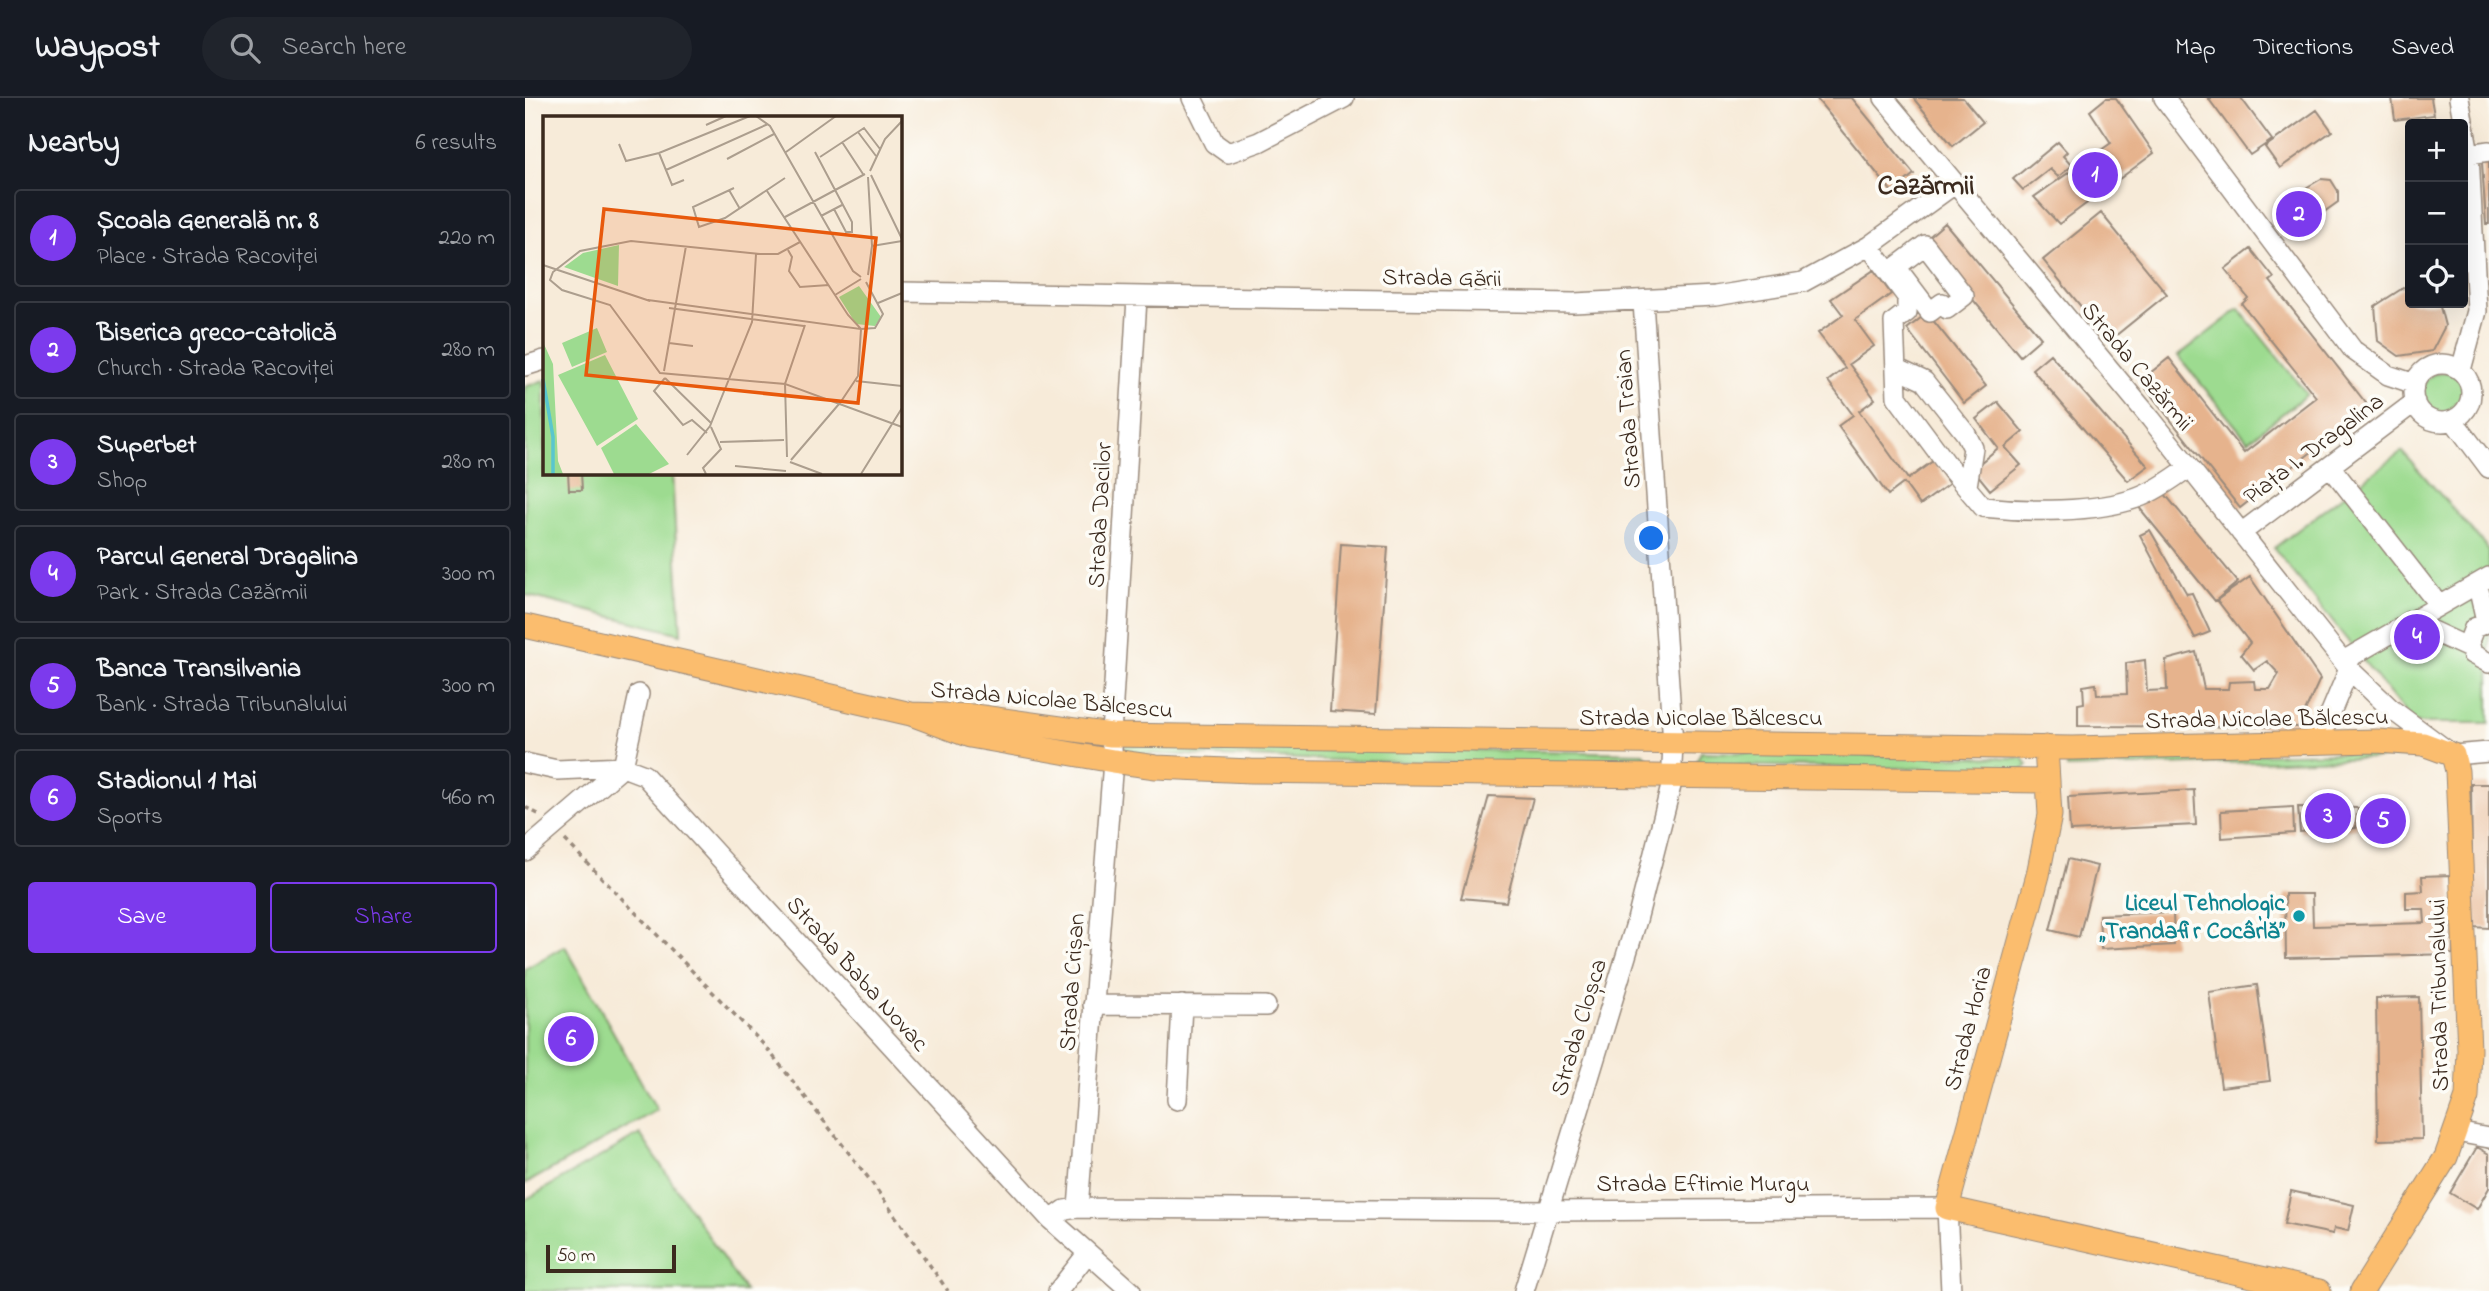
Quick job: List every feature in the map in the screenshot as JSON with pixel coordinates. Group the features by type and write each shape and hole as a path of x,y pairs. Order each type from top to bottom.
{"main road":[{"name":"Strada Nicolae Bălcescu","path":"525,626 911,714 970,736 1156,767 1251,771 2046,781"},
{"name":"Strada Nicolae Bălcescu","path":"911,714 975,716 1111,734 2046,747 2401,742 2423,744 2453,755"},
{"name":"Strada Horia","path":"1947,1208 2038,875 2050,815 2046,747"},
{"name":"Strada Tribunalului","path":"2362,1291 2431,1183 2456,1132 2467,1097 2469,1076 2459,795 2453,755"},
{"name":"Strada Eftimie Murgu","path":"1947,1208 2319,1291"}],"street":[{"path":"1192,98 1214,144 1228,153 1259,142 1344,98"},
{"name":"Strada Cazărmii","path":"1884,98 1953,185 2019,260 2189,467 2346,665 2391,709 2453,755"},
{"path":"2164,98 2353,350 2415,393 2426,417 2435,421 2453,420 2467,409 2470,384 2461,370 2452,365 2434,365 2419,376 2415,393"},
{"path":"2459,98 2469,154 2477,311 2461,370"},
{"path":"2469,154 2489,151"},
{"name":"Strada Gării","path":"901,292 1136,298 1643,302 1763,290 1803,282 1869,246 1953,185"},
{"path":"1869,246 1907,297 1907,312 1894,322 1897,397 1949,467 1983,507 2083,507 2137,498 2189,467"},
{"name":"Strada Dacilor","path":"1113,761 1111,734 1136,298"},
{"name":"Strada Traian","path":"1643,302 1673,776"},
{"path":"525,366 543,360"},
{"path":"1896,368 1924,382 1966,434 1973,448 1967,486"},
{"name":"Piața I. Dragalina","path":"2241,533 2330,466 2415,393"},
{"path":"2453,420 2489,468"},
{"path":"2330,466 2438,604"},
{"path":"2318,743 2346,665 2410,621 2484,581 2487,622 2474,628 2469,648"},
{"path":"2410,621 2469,648 2477,659 2489,663"},
{"path":"525,851 623,767 639,694"},
{"name":"Strada Nicolae Bălcescu","path":"2453,755 2489,752"},
{"name":"Strada Crișan","path":"1078,1208 1113,761"},
{"path":"525,763 557,770 623,767"},
{"name":"Strada Baba Novac","path":"623,767 644,775 1051,1220 1131,1291"},
{"name":"Strada Cloșca","path":"1524,1291 1637,920 1673,776"},
{"path":"1177,1100 1182,1004"},
{"path":"1093,1005 1266,1006"},
{"path":"2456,1132 2489,1138"},
{"path":"1051,1220 1065,1210 1078,1208"},
{"name":"Strada Eftimie Murgu","path":"1078,1208 1548,1211 1947,1208"},
{"name":"Strada Horia","path":"1947,1208 1951,1291"},
{"path":"1058,1291 1087,1254"}],"path":[{"path":"525,807 541,815 766,1047 870,1180 948,1291"}],"green space":[{"path":"2239,309 2307,394 2248,441 2178,356"},
{"path":"2443,372 2458,378 2464,393 2458,408 2443,414 2428,408 2422,393 2428,378"},
{"path":"543,380 543,474 672,474 681,634 525,595 525,387"},
{"path":"2402,451 2489,550 2489,723 2413,723 2274,548"},
{"path":"1127,744 1643,753 1647,758 1642,764 1627,765 1360,761 1128,753 1123,747"},
{"path":"1701,752 2023,758 2028,765 2023,770 1701,765 1696,762"},
{"path":"2405,752 2405,757 2067,768 2067,764 2111,763 2140,757"},
{"path":"565,946 657,1110 525,1184 525,969"},
{"path":"640,1134 745,1291 525,1291 525,1200"}],"building":[{"path":"1816,98 1852,98 1914,174 1892,192"},
{"path":"1913,98 1963,98 1983,122 1953,146"},
{"path":"2106,98 2116,98 2154,153 2059,224 2034,197 2111,143 2090,111"},
{"path":"2208,98 2241,98 2272,140 2250,155"},
{"path":"2392,98 2431,98 2434,115 2395,120"},
{"path":"2317,110 2332,131 2280,168 2265,147"},
{"path":"2058,142 2067,152 2063,156 2072,166 2058,177 2050,169 2023,190 2013,179"},
{"path":"2489,161 2489,224 2486,224 2482,162"},
{"path":"2321,179 2331,180 2338,191 2338,202 2300,229 2282,202"},
{"path":"2101,213 2167,294 2109,341 2043,260"},
{"path":"1945,223 2041,338 2020,356 1924,241"},
{"path":"2251,249 2274,278 2270,281 2369,407 2240,508 2140,381 2169,358 2244,453 2316,397 2242,304 2248,298 2225,269"},
{"path":"1874,270 1891,294 1855,320 1874,346 1849,364 1875,399 1859,411 1908,479 1933,461 1949,484 1920,505 1904,483 1888,495 1838,426 1853,415 1828,381 1845,368 1818,333 1843,315 1831,299"},
{"path":"2405,289 2405,308 2440,308 2445,326 2432,351 2399,356 2378,341 2375,306"},
{"path":"1927,313 1986,386 1964,403 1907,329"},
{"path":"2050,354 2148,466 2128,481 2032,369"},
{"path":"1998,402 2023,432 2005,447 2021,465 1990,490 1973,469 1998,448 1976,419"},
{"path":"568,474 581,474 582,490 569,490"},
{"path":"2159,487 2238,582 2215,601 2138,506"},
{"path":"2150,530 2187,594 2192,593 2210,632 2195,638 2140,535"},
{"path":"1341,544 1388,547 1376,714 1330,711"},
{"path":"2250,577 2320,679 2298,727 2078,726 2078,704 2084,703 2083,686 2096,684 2097,695 2127,694 2126,663 2145,660 2147,691 2167,690 2166,660 2196,652 2204,689 2228,689 2229,682 2254,681 2255,689 2270,689 2279,674 2267,661 2254,670 2241,654 2250,643 2217,600"},
{"path":"2471,784 2489,784 2489,928 2473,927"},
{"path":"2194,790 2196,825 2070,831 2068,797"},
{"path":"1489,796 1533,798 1506,902 1461,898"},
{"path":"2401,806 2403,834 2363,835 2363,808"},
{"path":"2293,807 2294,833 2222,838 2221,811"},
{"path":"2298,807 2358,808 2356,828 2300,832"},
{"path":"2068,859 2097,866 2079,937 2050,930"},
{"name":"Liceul Tehnologic „Trandafir Cocârlă”","path":"2451,875 2453,954 2286,958 2285,894 2312,894 2313,926 2425,923 2424,909 2406,909 2406,892 2423,891 2422,876"},
{"path":"2173,912 2174,945 2101,949 2099,915"},
{"path":"2257,985 2270,1081 2221,1087 2209,992"},
{"path":"2419,997 2422,1139 2378,1140 2376,998"},
{"path":"2477,1147 2489,1154 2489,1188 2477,1209 2450,1193"},
{"path":"2291,1191 2354,1205 2348,1231 2334,1228 2333,1234 2284,1224"}],"place":[{"name":"Școala Generală nr. 8","path":"2095,175"},
{"name":"Biserica greco-catolică","path":"2299,214"},
{"name":"Parcul General Dragalina","path":"2417,637"},
{"name":"Superbet","path":"2328,816"},
{"name":"Banca Transilvania","path":"2383,821"},
{"name":"Liceul Tehnologic „Trandafir Cocârlă”","path":"2299,916"},
{"name":"Stadionul 1 Mai","path":"571,1039"}],"district":[{"name":"Cazărmii","path":"1926,184"}]}
